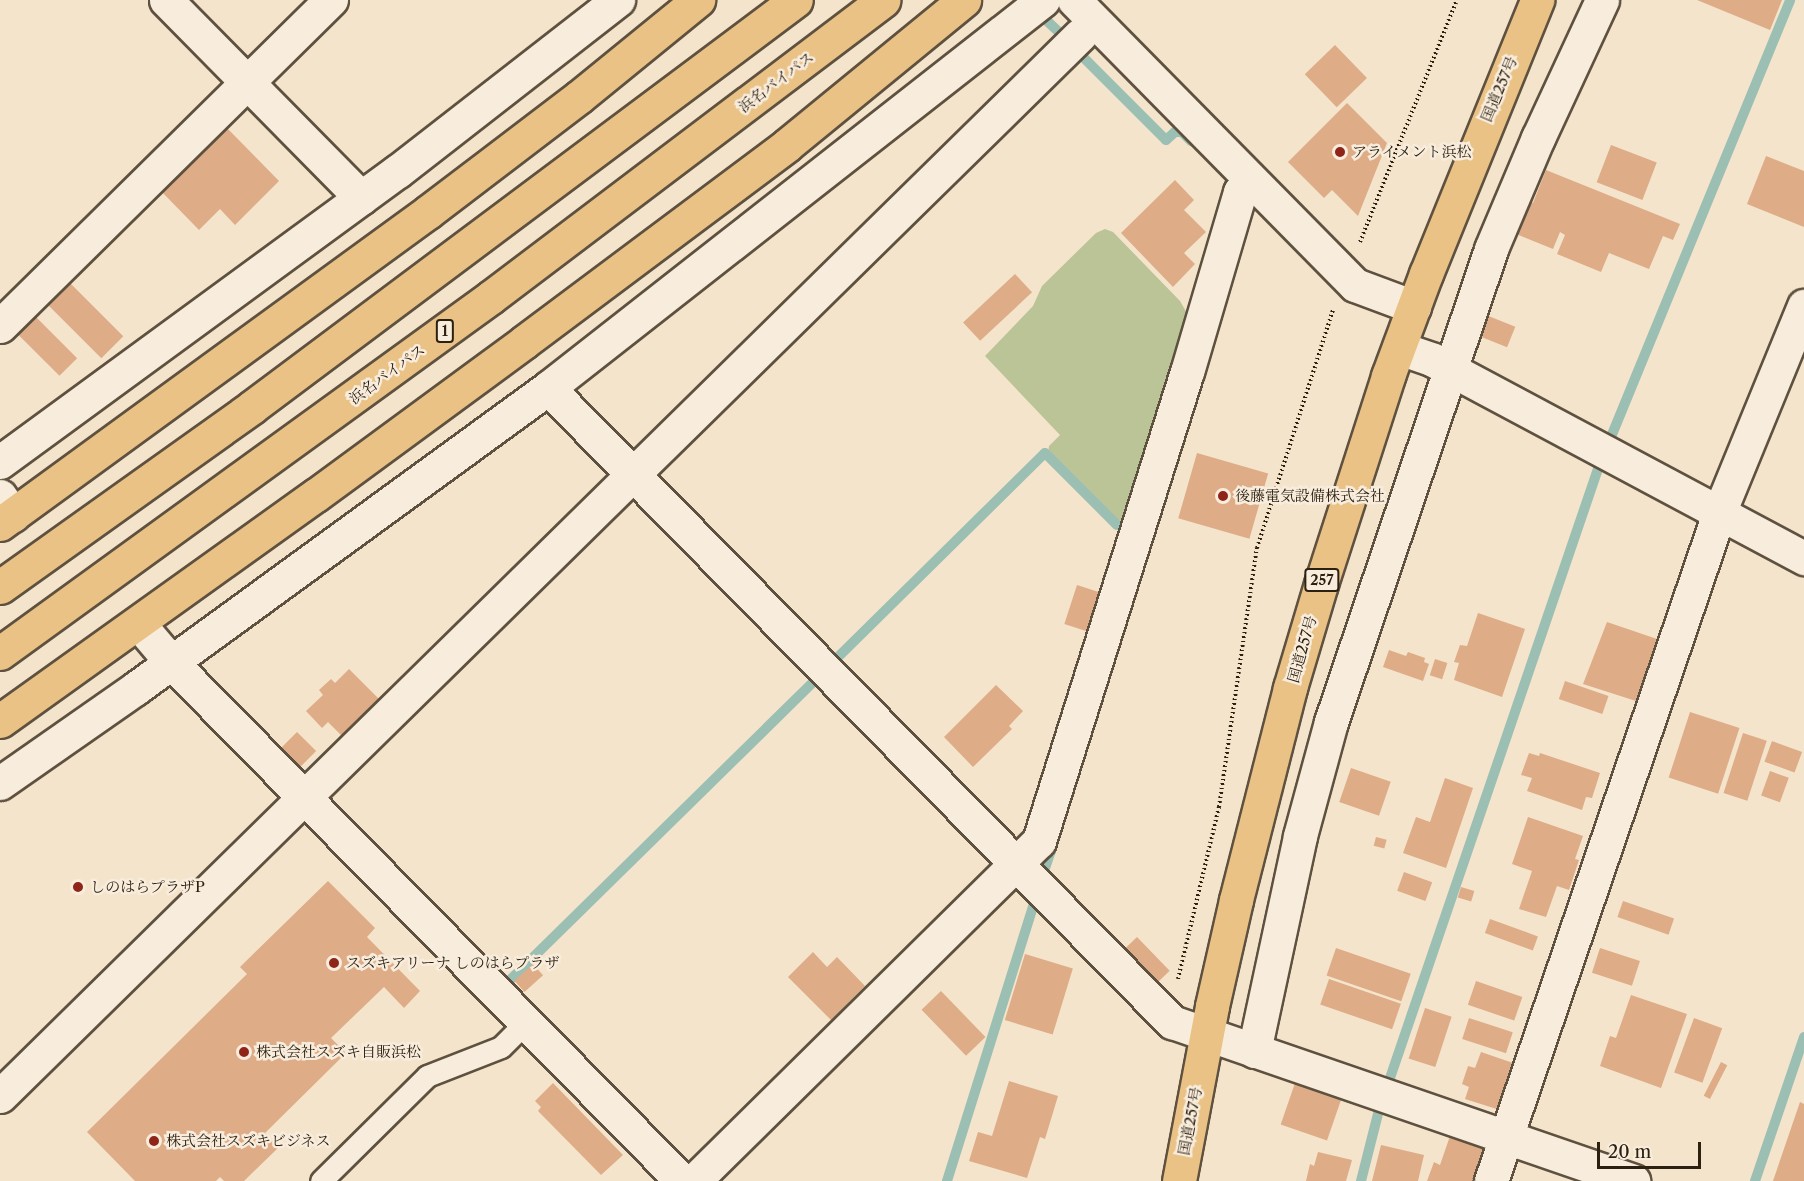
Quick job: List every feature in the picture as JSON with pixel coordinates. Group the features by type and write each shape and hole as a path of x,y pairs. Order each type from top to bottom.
{"highway":[{"path":"4,512 438,205 579,97 698,0"},
{"path":"0,587 252,407 796,0"},
{"name":"浜名バイパス","path":"0,653 491,297 883,0"},
{"path":"0,721 138,624 525,342 787,145 964,0"},
{"name":"国道257号","path":"1179,1181 1236,900 1290,688 1354,480 1399,348 1465,172 1537,0"}],"street":[{"path":"166,0 361,198"},
{"path":"0,326 331,0"},
{"path":"0,462 361,198 473,114 618,0"},
{"path":"0,783 172,663 548,388 1044,0 1132,88 1190,118"},
{"path":"1074,0 1355,285 1414,307"},
{"path":"1254,1051 1300,836 1319,759 1449,368 1510,203 1602,0"},
{"path":"1109,2 1161,59 1190,118"},
{"path":"0,1096 1080,35"},
{"path":"694,1181 1039,841 1187,372 1240,192 1252,181"},
{"path":"1491,1181 1719,513 1804,306"},
{"path":"1399,348 1449,368 1804,558"},
{"path":"548,388 1172,1022 1633,1181"},
{"path":"138,624 172,663 682,1181"}],"lane":[{"path":"321,1181 428,1076 501,1047 526,1022"}],"path":[{"path":"1176,986 1219,807 1257,548 1324,334 1457,0"}],"green space":[{"path":"1105,229 1113,232 1180,301 1188,315 1127,518 1120,521 1113,518 1048,453 1049,446 1060,435 985,356 1033,306 1042,286 1096,233"}],"building":[{"path":"1697,0 1782,0 1770,30"},
{"path":"1335,45 1367,78 1337,107 1305,74"},
{"name":"アライメント浜松","path":"1347,103 1387,143 1358,216 1332,190 1324,198 1288,162"},
{"path":"226,127 279,181 235,225 220,209 199,230 161,191"},
{"path":"1611,145 1657,163 1642,200 1597,182"},
{"path":"1766,156 1804,171 1804,227 1747,204"},
{"path":"1546,170 1680,224 1673,240 1663,236 1649,269 1609,253 1601,272 1557,254 1565,235 1560,232 1553,249 1511,232 1525,200 1533,203"},
{"path":"1175,180 1194,200 1184,210 1206,232 1184,253 1195,264 1173,287 1121,233"},
{"path":"1015,274 1032,292 980,341 963,322"},
{"path":"66,279 123,336 101,358 44,301"},
{"path":"1481,313 1515,327 1507,347 1473,333"},
{"path":"34,315 77,358 59,376 16,333"},
{"path":"1197,453 1268,473 1249,539 1178,518"},
{"path":"1077,585 1102,593 1089,632 1064,624"},
{"path":"1478,613 1525,629 1502,697 1454,680 1459,663 1454,662 1460,645 1467,646"},
{"path":"1607,622 1657,639 1651,657 1656,658 1650,676 1645,674 1636,701 1583,684"},
{"path":"1389,650 1406,656 1408,652 1425,658 1424,662 1429,664 1423,681 1383,667"},
{"path":"1435,659 1447,663 1442,679 1430,675"},
{"path":"349,669 379,699 342,736 328,722 322,728 306,711 323,695 319,690 331,679 335,683"},
{"path":"1565,681 1608,696 1602,714 1559,699"},
{"path":"996,685 1023,711 1009,726 1012,729 973,767 944,737"},
{"path":"1690,712 1739,728 1718,794 1669,778"},
{"path":"297,732 316,751 299,768 280,749"},
{"path":"1743,733 1767,741 1747,801 1724,793"},
{"path":"1772,741 1802,752 1795,773 1764,762"},
{"path":"1529,753 1539,756 1540,753 1600,773 1592,798 1586,797 1582,810 1527,791 1532,778 1521,775"},
{"path":"1351,768 1391,782 1379,816 1339,802"},
{"path":"1770,771 1789,778 1780,802 1761,795"},
{"path":"1445,778 1473,788 1446,868 1403,853 1416,817 1430,822"},
{"path":"1528,817 1583,836 1575,859 1579,860 1569,890 1557,886 1546,917 1519,909 1532,871 1512,864"},
{"path":"1376,837 1387,840 1384,849 1374,846"},
{"path":"1404,872 1432,882 1425,901 1397,891"},
{"path":"328,881 375,928 367,937 420,991 404,1008 384,987 331,1038 346,1053 265,1133 279,1147 244,1181 224,1181 220,1177 216,1181 135,1181 87,1132 247,974 240,967"},
{"path":"1461,887 1474,891 1471,902 1458,898"},
{"path":"1623,901 1674,919 1669,935 1617,917"},
{"path":"1490,919 1538,936 1533,951 1485,933"},
{"path":"1137,937 1170,971 1157,983 1124,950"},
{"path":"1336,948 1411,974 1401,1001 1327,975"},
{"path":"1600,948 1640,961 1632,986 1592,973"},
{"path":"813,952 827,967 837,957 865,986 831,1020 788,977"},
{"path":"1025,954 1073,969 1053,1035 1005,1020"},
{"path":"533,964 543,975 524,992 514,981"},
{"path":"1329,979 1401,1004 1392,1029 1320,1005"},
{"path":"1476,981 1522,997 1514,1021 1468,1005"},
{"path":"941,991 985,1037 966,1056 922,1010"},
{"path":"1631,995 1687,1014 1661,1088 1600,1066 1610,1036 1616,1038"},
{"path":"1425,1008 1452,1017 1435,1067 1409,1058"},
{"path":"1469,1018 1513,1032 1506,1053 1462,1039"},
{"path":"1694,1018 1722,1028 1702,1083 1674,1073"},
{"path":"1481,1052 1519,1065 1503,1111 1465,1099 1469,1087 1462,1084 1468,1066 1475,1068"},
{"path":"1721,1062 1727,1065 1710,1099 1704,1096"},
{"path":"1009,1081 1058,1096 1045,1139 1040,1137 1027,1178 969,1161 978,1132 992,1136"},
{"path":"553,1083 623,1155 601,1175 538,1111 541,1107 535,1101"},
{"path":"1295,1083 1341,1099 1327,1141 1281,1125"},
{"path":"1800,1102 1804,1104 1804,1181 1773,1181"},
{"path":"1450,1136 1491,1150 1480,1181 1427,1181 1434,1162 1440,1165"},
{"path":"1381,1145 1424,1155 1418,1181 1372,1181"},
{"path":"1318,1152 1352,1160 1346,1181 1306,1181 1310,1164 1314,1166"}],"waterway":[{"path":"1611,437 1790,0"},
{"path":"1046,20 1061,34"},
{"path":"1079,53 1166,140 1175,132 1182,132 1191,141"},
{"path":"836,659 1045,453 1117,525"},
{"path":"1389,1081 1599,466"},
{"path":"509,981 814,681"},
{"path":"1044,871 1054,842"},
{"path":"947,1181 1035,901"},
{"path":"1755,1181 1804,1037"},
{"path":"1361,1181 1379,1110"}],"place":[{"name":"アライメント浜松","path":"1340,152"},
{"name":"後藤電気設備株式会社","path":"1223,496"},
{"name":"しのはらプラザP","path":"78,887"},
{"name":"スズキアリーナ しのはらプラザ","path":"334,963"},
{"name":"株式会社スズキ自販浜松","path":"244,1052"},
{"name":"株式会社スズキビジネス","path":"154,1141"}]}
